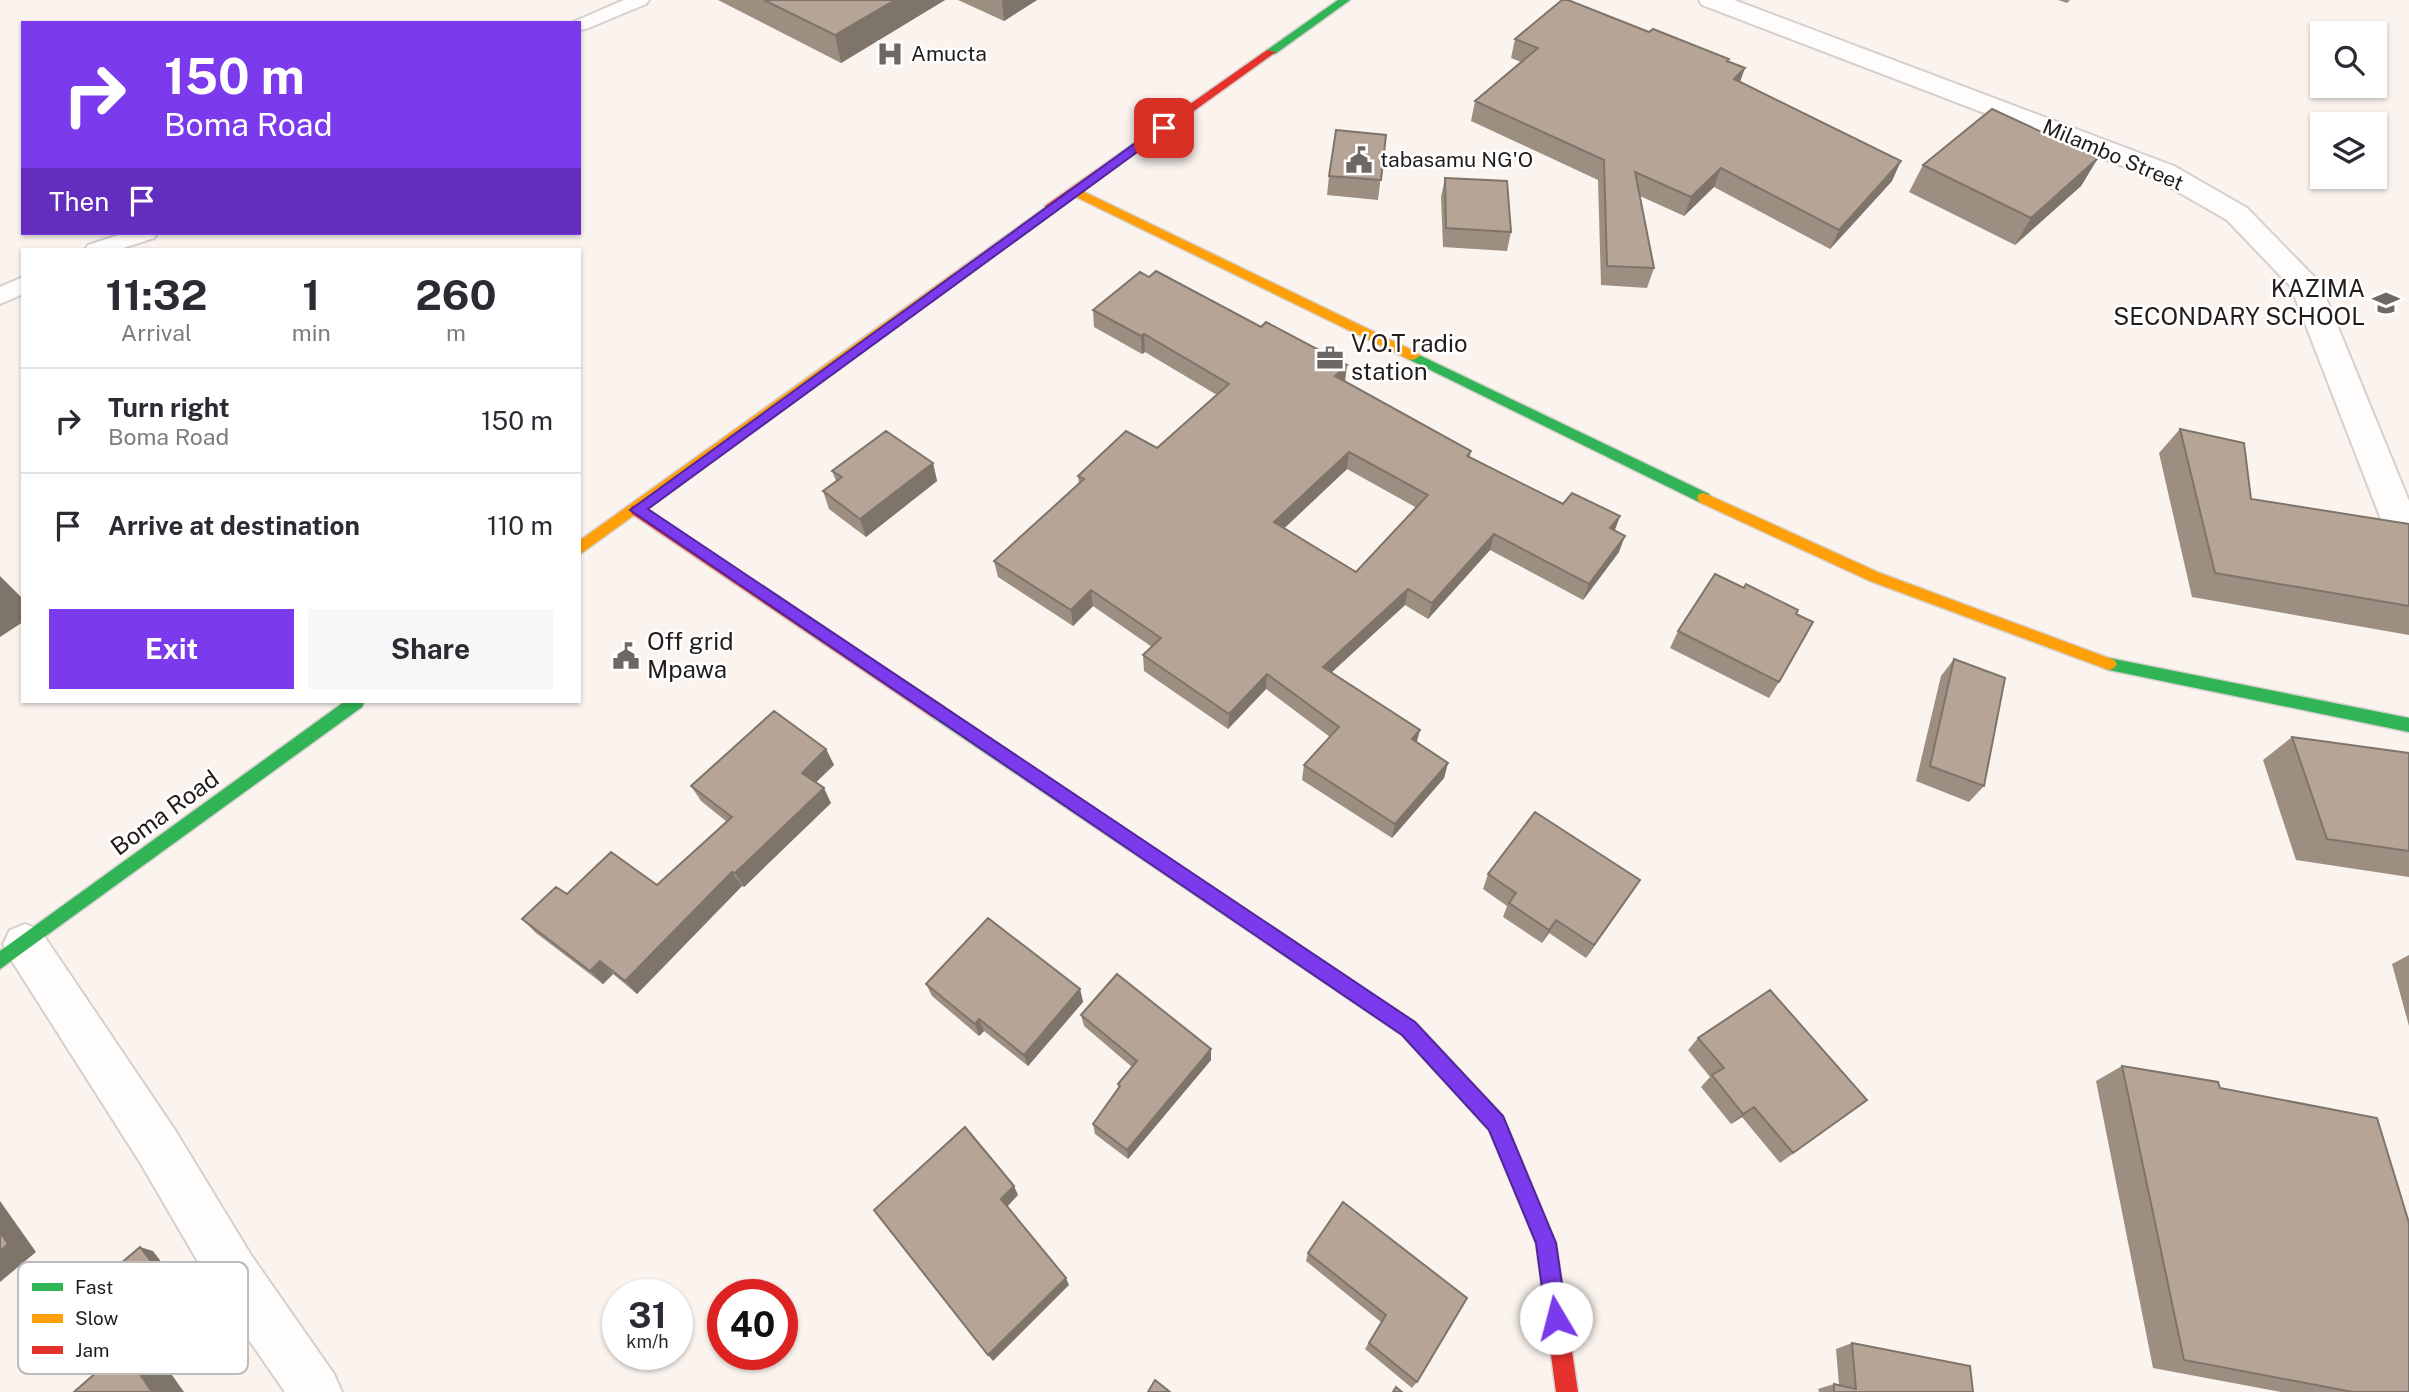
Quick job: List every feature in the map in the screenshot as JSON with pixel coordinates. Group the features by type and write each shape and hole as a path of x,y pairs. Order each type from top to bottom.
{"street":[{"path":"581,548 637,510 1074,191 1345,0"},
{"name":"Milambo Street","path":"1711,0 2164,172 2237,214 2305,284 2409,545"},
{"path":"1074,191 1688,491 1875,577 2117,667 2409,725"},
{"path":"637,510 1409,1029 1496,1123 1546,1243 1567,1392"},
{"name":"Boma Road","path":"12,953 355,703"},
{"path":"12,953 158,1147 226,1262"},
{"path":"248,1295 316,1392"}],"lane":[{"path":"581,23 640,0"},
{"path":"102,248 140,235"},
{"path":"0,297 21,285"}],"building":[{"path":"764,0 895,0 835,35"},
{"path":"1562,0 1649,32 1653,29 1729,59 1727,61 1745,68 1734,79 1901,161 1839,230 1721,168 1691,197 1635,172 1654,268 1607,266 1604,160 1475,101 1538,48 1515,39"},
{"path":"1992,109 2098,158 2031,218 1923,165"},
{"path":"1336,130 1386,135 1381,180 1329,176"},
{"path":"1445,178 1507,181 1511,232 1446,228"},
{"path":"1156,271 1261,327 1266,322 1347,365 1335,376 1471,451 1467,456 1563,504 1572,493 1620,516 1610,528 1625,536 1589,584 1494,534 1432,603 1408,589 1323,667 1420,730 1412,739 1448,763 1395,824 1304,765 1339,727 1267,674 1229,714 1143,655 1161,638 1091,590 1071,610 994,561 1084,479 1078,476 1126,431 1157,448 1229,384 1144,334 1141,336 1093,310 1140,272 1149,277","holes":["1349,452 1428,495 1356,572 1274,522"]},
{"path":"2180,429 2244,443 2251,499 2409,524 2409,606 2215,573"},
{"path":"886,431 933,463 860,519 823,491 842,477 832,471"},
{"path":"1715,574 1744,588 1746,584 1798,610 1796,614 1813,622 1779,682 1678,631"},
{"path":"1954,659 2005,678 1984,786 1930,766"},
{"path":"774,711 826,749 802,773 824,788 735,873 732,872 625,981 600,961 590,971 522,919 556,887 567,894 611,852 657,885 732,817 691,786"},
{"path":"2292,737 2409,753 2409,851 2327,839"},
{"path":"1535,812 1640,880 1594,945 1556,920 1549,930 1509,903 1516,893 1488,874"},
{"path":"988,918 1080,989 1024,1055 979,1019 975,1024 926,984"},
{"path":"1117,974 1211,1049 1127,1150 1093,1124 1120,1086 1118,1084 1137,1061 1081,1015"},
{"path":"1770,990 1867,1100 1793,1153 1754,1107 1743,1114 1712,1075 1724,1068 1698,1038"},
{"path":"2122,1066 2218,1082 2220,1088 2377,1118 2409,1223 2409,1392 2353,1392 2184,1360"},
{"path":"965,1127 1014,1186 1001,1199 1066,1278 988,1355 874,1210"},
{"path":"1343,1202 1467,1298 1417,1382 1369,1343 1386,1315 1308,1253"},
{"path":"0,1232 8,1244 0,1251"},
{"path":"140,1247 151,1262 122,1262"},
{"path":"1852,1343 1970,1366 1973,1392 1834,1392 1834,1384 1856,1389"},
{"path":"95,1374 140,1374 152,1392 74,1392"},
{"path":"1155,1380 1170,1392 1148,1392"}],"traffic: fast":[{"path":"1271,52 1345,0"},
{"path":"1413,356 1704,498"},
{"path":"2109,664 2409,725"},
{"path":"0,961 355,703"},
{"path":"938,712 1287,947"}],"traffic: slow":[{"path":"1074,191 1413,356"},
{"path":"581,548 1049,209"},
{"path":"1704,498 1875,577 2109,664"}],"traffic: jam":[{"path":"1049,209 1271,52"},
{"path":"637,510 938,712"},
{"path":"1287,947 1409,1029 1496,1123 1546,1243 1567,1392"}],"place":[{"name":"Amucta","path":"890,54"},
{"name":"tabasamu NG'O","path":"1359,160"},
{"name":"KAZIMA SECONDARY SCHOOL","path":"2386,303"},
{"name":"V.O.T radio station","path":"1330,358"},
{"name":"Off grid Mpawa","path":"626,656"}],"route":[{"path":"1164,128 637,510 1409,1029 1496,1123 1546,1243 1556,1318"}]}
